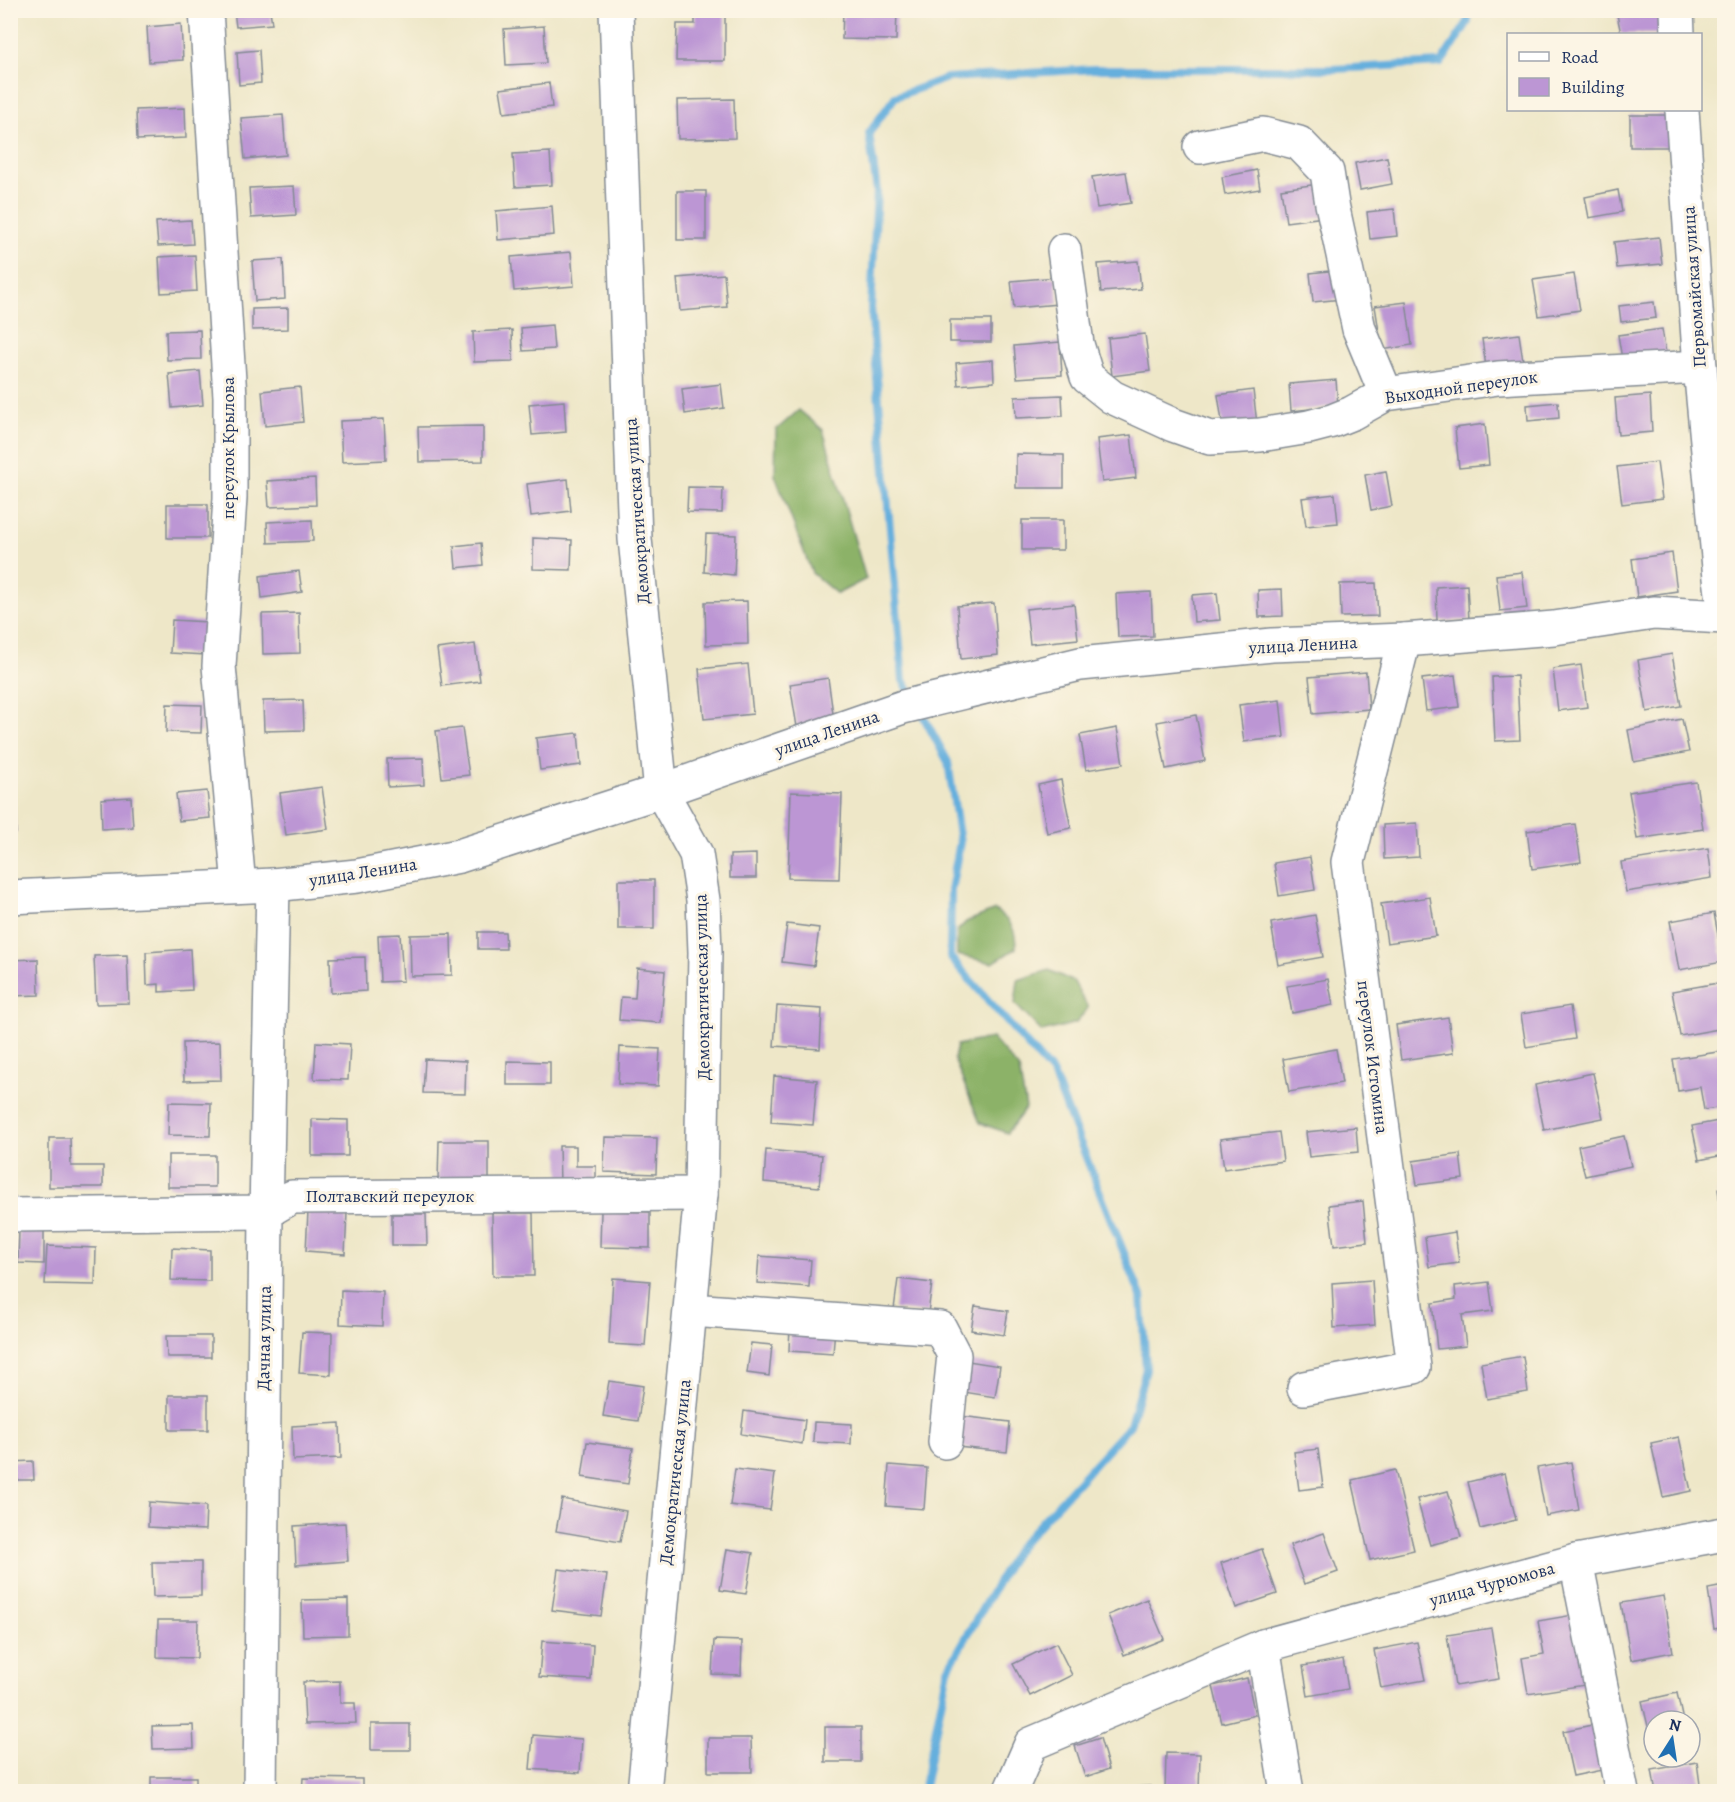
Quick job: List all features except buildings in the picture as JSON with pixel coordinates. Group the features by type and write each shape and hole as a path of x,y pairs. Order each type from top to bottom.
{"street":[{"name":"переулок Крылова","path":"206,10 230,397 230,498 219,666 239,886"},
{"name":"Демократическая улица","path":"616,10 635,539 662,791 696,854 703,900 705,952 701,1194 644,1791"},
{"path":"1677,10 1678,33"},
{"name":"Первомайская улица","path":"1682,111 1700,367 1723,588"},
{"path":"1200,147 1263,134 1299,143 1327,172 1359,329 1386,394"},
{"name":"Выходной переулок","path":"1064,250 1077,344 1087,377 1112,397 1173,425 1210,438 1260,435 1309,427 1352,413 1386,394 1498,378 1700,367"},
{"name":"улица Ленина","path":"10,897 273,885 357,876 459,856 662,791 917,703 1080,664 1272,645 1404,640 1554,628 1654,613 1723,588"},
{"name":"улица Ленина","path":"1654,613 1725,617"},
{"name":"переулок Истомина","path":"1304,1388 1414,1367 1348,862 1404,640"},
{"name":"Дачная улица","path":"260,1791 266,1212 273,885"},
{"name":"Полтавский переулок","path":"10,1215 266,1212 292,1197 701,1194"},
{"path":"691,1310 940,1328 954,1355 945,1443"},
{"name":"улица Чурюмова","path":"1010,1791 1031,1744 1263,1646 1576,1561 1725,1534"},
{"path":"1576,1561 1622,1791"},
{"path":"1263,1646 1287,1791"}],"green space":[{"path":"799,410 823,430 866,579 837,594 812,573 775,475 776,430"},
{"path":"995,910 1012,926 1016,948 993,963 957,955 957,931 966,922"},
{"path":"1049,970 1074,982 1088,1008 1076,1023 1042,1032 1015,1004 1018,980"},
{"path":"992,1038 1019,1069 1026,1108 1007,1133 980,1123 954,1059 957,1045"}],"waterway":[{"path":"912,696 903,680 871,308 877,191 869,133 895,97 947,78 1095,69 1334,69 1441,63 1468,22 1468,10"},
{"path":"921,712 948,762 960,842 951,890 950,957 1053,1074 1141,1296 1146,1369 1130,1425 1016,1550 948,1669 923,1792"}]}
